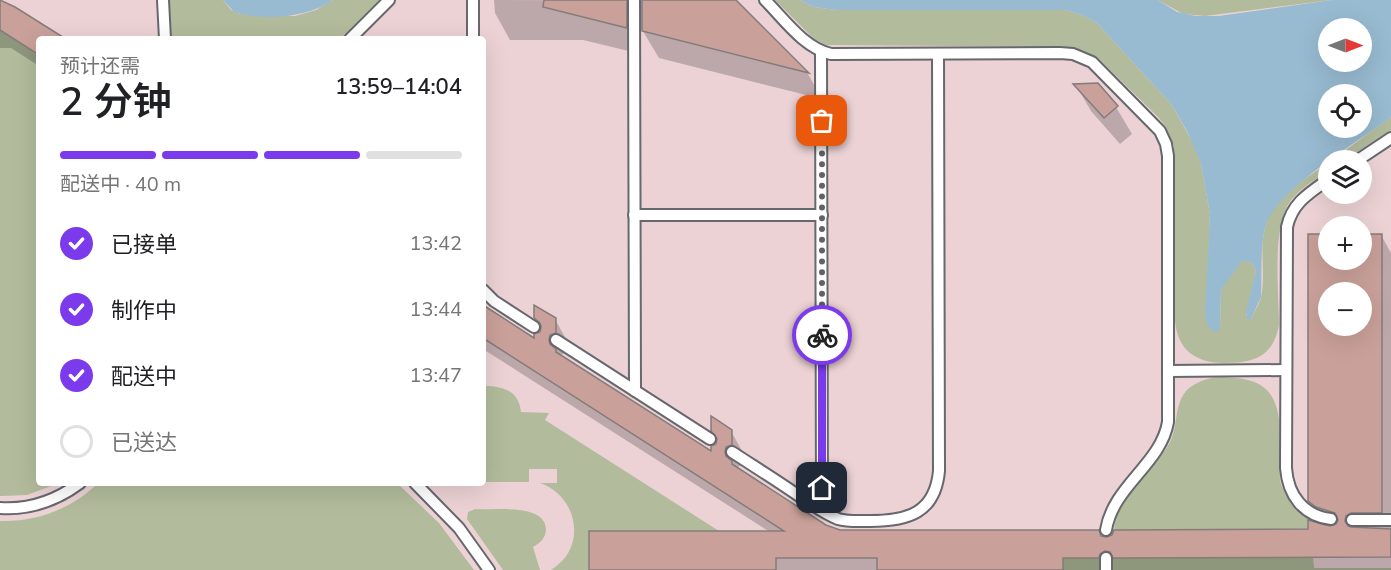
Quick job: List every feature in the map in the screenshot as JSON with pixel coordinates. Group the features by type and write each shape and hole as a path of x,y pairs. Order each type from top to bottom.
{"lane":[{"path":"163,0 165,36"},
{"path":"353,36 389,0"},
{"path":"473,0 473,36"},
{"path":"634,0 635,391"},
{"path":"765,0 809,44 821,51 840,54 1060,53 1080,56 1098,67 1160,131 1168,156 1168,422 1165,436 1116,501 1106,530"},
{"path":"821,51 822,510"},
{"path":"732,452 822,510 843,520 901,520 927,504 936,488 939,471 938,54"},
{"path":"1372,151 1391,138"},
{"path":"1318,188 1297,204 1290,214 1287,227 1286,468 1288,483 1294,498 1307,511 1331,519"},
{"path":"634,215 822,215"},
{"path":"486,293 494,301 534,327"},
{"path":"556,340 710,439"},
{"path":"1168,371 1286,370"},
{"path":"0,508 13,509 30,506 65,494 76,486"},
{"path":"418,486 459,528 489,570"},
{"path":"1352,520 1391,520"},
{"path":"1106,558 1106,570"}],"shaded area":[{"path":"0,0 1391,0 1391,570 449,570 379,486 486,486 486,36 36,36 36,486 124,486 0,544"}],"green space":[{"path":"170,0 223,0 231,10 240,14 295,16 316,10 333,0 379,0 343,36 171,36"},
{"path":"775,0 800,0 814,7 836,10 1065,10 1097,23 1172,105 1193,143 1201,164 1210,214 1206,319 1220,328 1221,290 1237,264 1244,260 1251,262 1256,270 1246,315 1251,319 1261,297 1263,236 1269,217 1282,198 1318,170 1318,178 1292,199 1285,210 1281,224 1278,259 1279,325 1272,344 1261,356 1245,362 1225,363 1197,358 1184,347 1175,321 1174,146 1166,127 1159,118 1099,59 1079,49 1065,47 826,45 813,38"},
{"path":"1158,0 1332,0 1205,16 1183,14"},
{"path":"0,30 36,53 36,486 51,486 27,495 0,496"},
{"path":"1391,117 1391,130 1360,150 1346,150 1362,138 1372,138 1372,131"},
{"path":"1220,377 1251,381 1267,390 1272,397 1279,419 1280,481 1283,490 1297,510 1325,529 1114,530 1121,506 1128,495 1169,444 1179,404 1186,391 1201,381"},
{"path":"486,386 503,388 513,394 520,405 521,412 549,413 545,420 719,531 589,531 589,570 551,570 563,560 570,549 574,536 574,523 563,499 540,483 557,483 557,469 529,469 529,482 486,482"},
{"path":"95,486 400,486 439,523 474,570 0,570 0,521 27,519 53,512"},
{"path":"475,509 527,511 543,520 545,535 533,547 540,570 503,570 467,519 468,512"},
{"path":"1313,557 1314,568 1391,568 1391,570 1113,570 1113,558"},
{"path":"1063,558 1099,558 1099,570 1063,570"}],"water":[{"path":"223,0 333,0 311,11 271,17 234,12"},
{"path":"800,0 1158,0 1177,12 1196,16 1219,16 1332,0 1391,0 1391,117 1372,130 1372,84 1318,84 1318,138 1361,138 1344,150 1318,150 1318,169 1284,198 1272,213 1265,228 1261,297 1251,319 1247,319 1246,312 1256,270 1251,262 1242,261 1221,290 1220,328 1213,332 1207,324 1205,313 1210,214 1201,164 1188,133 1172,105 1097,23 1065,10 836,10 814,7"}],"building":[{"path":"0,0 61,36 36,36 36,53 0,30"},
{"path":"544,0 627,0 627,28 543,7"},
{"path":"642,0 736,0 809,73 642,31"},
{"path":"1098,83 1118,106 1104,118 1073,84"},
{"path":"1308,234 1318,234 1318,270 1372,270 1372,234 1382,234 1382,513 1351,513 1346,516 1345,521 1351,527 1391,529 1391,557 1113,558 1110,552 1105,551 1100,554 1099,558 1063,558 1063,570 877,570 877,558 776,558 776,570 589,570 589,531 784,531 486,340 486,307 534,338 534,334 540,332 541,327 534,318 534,305 556,318 556,333 550,335 549,340 556,352 711,451 711,446 716,444 717,439 711,431 711,416 732,430 732,445 726,447 725,452 732,464 826,525 840,530 1099,530 1101,536 1107,537 1112,535 1114,530 1308,529 1308,520 1330,526 1336,524 1338,520 1335,513 1316,507 1308,501"}],"way so far":[{"path":"822,121 822,335"}],"route":[{"path":"822,335 822,488"}]}
